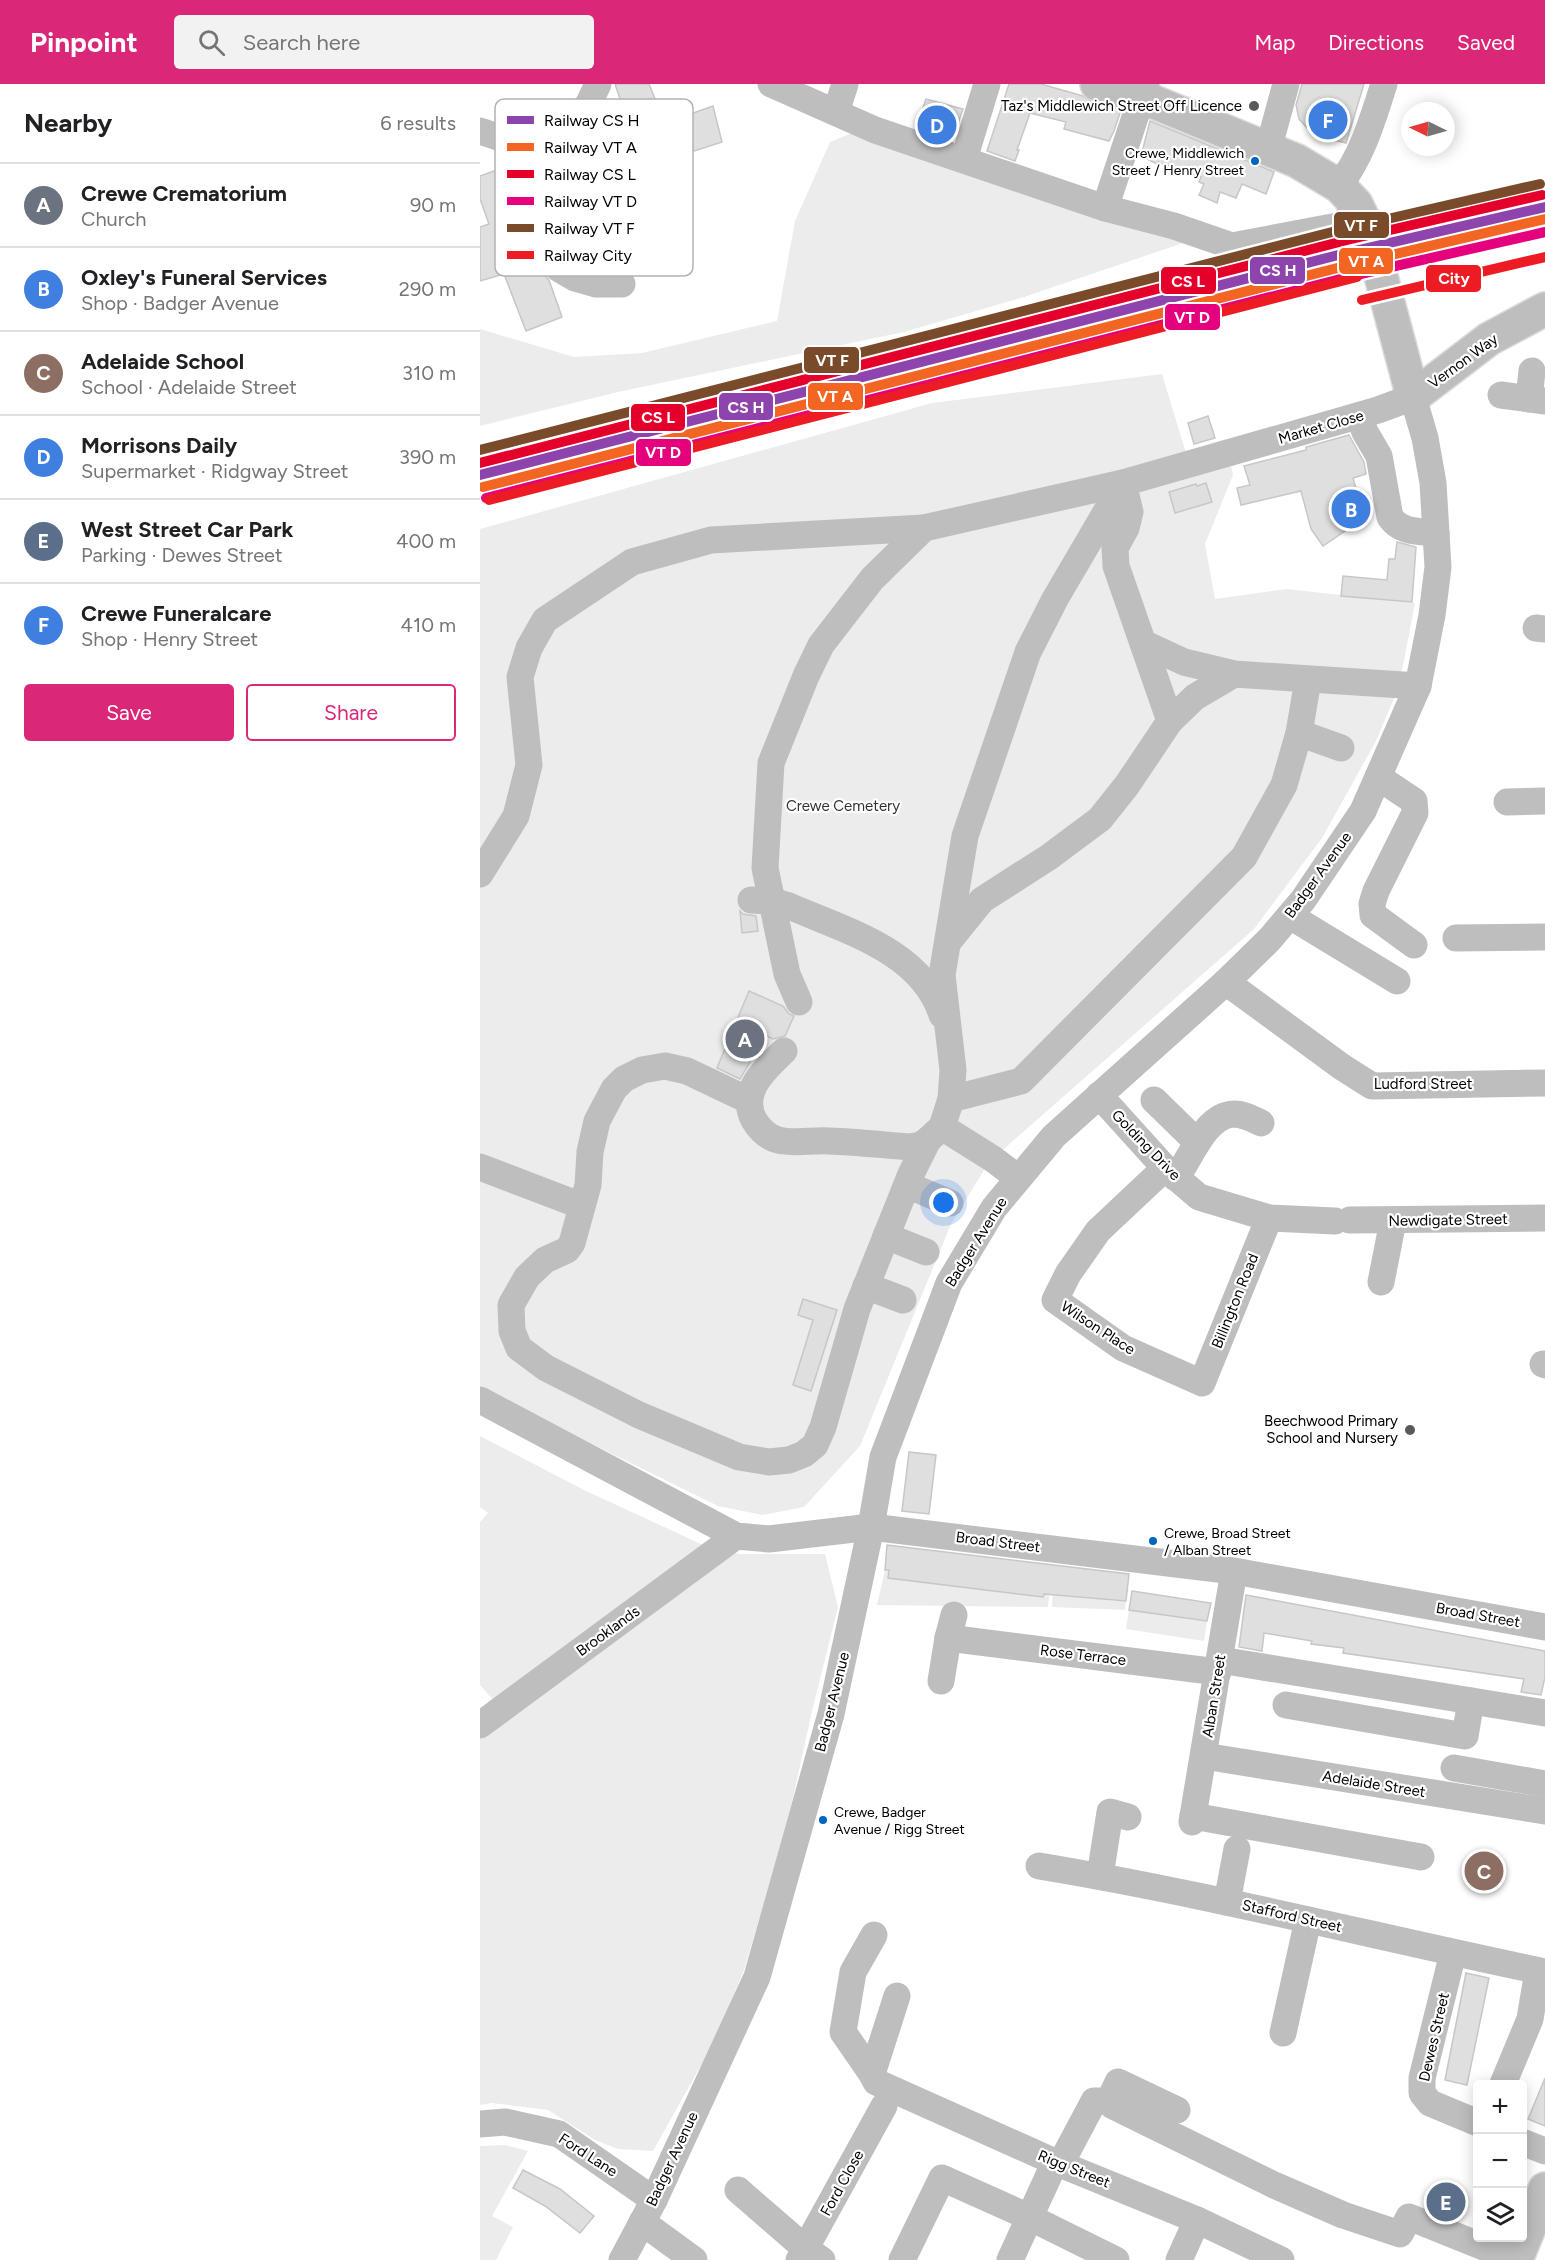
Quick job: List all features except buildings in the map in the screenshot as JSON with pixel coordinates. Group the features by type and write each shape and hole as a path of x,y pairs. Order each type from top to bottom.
{"main road":[{"path":"1097,84 1144,91 1268,150 1297,161 1348,195 1369,231 1413,397"},
{"name":"Vernon Way","path":"1413,397 1489,339 1545,309"},
{"path":"1516,2260 1545,2189"}],"street":[{"path":"591,99 598,84"},
{"path":"771,84 875,130 1105,208 1174,226 1232,246 1343,225 1353,167 1362,149 1384,84"},
{"path":"836,112 845,84"},
{"path":"964,159 987,84"},
{"path":"1268,150 1286,84"},
{"path":"1105,208 1144,91"},
{"path":"480,131 495,136"},
{"path":"570,276 596,284 622,284"},
{"path":"1501,395 1537,400 1532,371"},
{"name":"Market Close","path":"480,874 516,816 529,765 520,677 529,648 544,620 632,562 711,540 924,528 1123,483 1359,416 1413,397"},
{"name":"Badger Avenue","path":"622,2260 648,2211 757,1977 831,1714 871,1527 883,1457 949,1283 994,1208 1054,1136 1226,982 1303,900 1363,811 1418,686 1432,615 1438,567 1432,483 1425,438 1413,397"},
{"path":"1359,416 1365,432 1380,456 1390,516 1403,530 1436,533"},
{"path":"1123,483 1130,512 1126,528 1115,548 1116,566 1170,721"},
{"path":"748,1100 687,1071 665,1066 642,1070 624,1079 614,1089 597,1121 590,1152 588,1185 572,1243 567,1250 545,1260 527,1277 511,1305 512,1331 519,1348 546,1368 639,1415 739,1457 769,1462 789,1460 804,1454 815,1445 823,1427 857,1309 866,1286 907,1185 951,1099 953,1070 942,975 965,836 1028,652 1055,599 1123,483"},
{"path":"799,1002 762,900 771,764 820,645 872,579 924,528"},
{"path":"1143,643 1184,662 1234,674 1418,686"},
{"path":"948,942 982,900 1100,819 1127,785 1170,721 1195,697 1234,674"},
{"path":"951,1099 1021,1081 1244,857 1284,785 1299,733 1308,680"},
{"path":"1299,733 1341,748"},
{"path":"1378,777 1414,801 1416,806 1415,813 1376,891 1372,904 1373,915 1414,945"},
{"path":"1507,802 1545,801"},
{"path":"762,900 789,906 845,930 885,949 905,963 926,985 939,1007 949,1036"},
{"path":"1290,916 1397,981"},
{"path":"1456,938 1545,937"},
{"name":"Ludford Street","path":"1226,982 1342,1067 1372,1086 1545,1083"},
{"path":"784,1051 766,1068 753,1086 748,1100 756,1123 766,1136 780,1141 826,1140 911,1147 921,1145 935,1134"},
{"name":"Golding Drive","path":"1099,1095 1171,1173 1199,1197 1269,1218 1342,1221"},
{"path":"1154,1100 1197,1142"},
{"path":"1171,1173 1189,1161 1197,1142 1221,1117 1234,1114 1261,1123"},
{"path":"935,1134 993,1159 1018,1179"},
{"path":"480,1167 582,1206"},
{"name":"Wilson Place","path":"1171,1173 1098,1231 1068,1274 1055,1300 1123,1348 1202,1383"},
{"path":"907,1185 950,1203"},
{"name":"Billington Road","path":"1202,1383 1269,1218"},
{"name":"Newdigate Street","path":"1342,1221 1545,1218"},
{"path":"1381,1282 1393,1221"},
{"path":"886,1236 926,1252"},
{"path":"866,1286 903,1300"},
{"name":"Broad Street","path":"480,1401 736,1536 769,1539 871,1527 1234,1571 1545,1627"},
{"name":"Brooklands","path":"480,1725 736,1536"},
{"name":"Alban Street","path":"1234,1571 1193,1819 1421,1857"},
{"name":"Rose Terrace","path":"941,1681 951,1627 1545,1713"},
{"path":"1286,1705 1464,1736 1471,1701"},
{"name":"Adelaide Street","path":"1204,1756 1545,1811"},
{"path":"1449,1796 1456,1756 1545,1785"},
{"path":"1100,1876 1110,1812 1128,1817"},
{"path":"1227,1902 1237,1849"},
{"name":"Stafford Street","path":"1039,1866 1227,1902 1542,1971"},
{"path":"1283,2033 1308,1920"},
{"name":"Rigg Street","path":"874,1935 853,1972 843,2032 876,2082 1197,2220 1281,2260"},
{"name":"Dewes Street","path":"1453,1953 1422,2078 1422,2093 1430,2103 1473,2121"},
{"path":"1505,2080 1530,2019 1542,1971"},
{"path":"872,2074 897,1996"},
{"path":"1109,2101 1118,2082 1177,2110"},
{"path":"1010,2260 1029,2217 1058,2162 1094,2101 1109,2101"},
{"path":"1109,2101 1113,2106 1263,2180 1343,2215 1400,2234 1409,2217 1516,2260"},
{"name":"Ford Close","path":"809,2256 884,2106"},
{"name":"Ford Lane","path":"480,2124 505,2122 559,2134 648,2211 694,2260"},
{"path":"1527,2144 1545,2151"},
{"path":"902,2260 942,2178 1029,2217 1104,2258"},
{"path":"738,2190 809,2256"},
{"path":"1179,2260 1197,2220"}],"green space":[{"path":"859,130 1192,240 1021,298 904,332 618,392 480,426 480,329 574,357 642,353 777,321 795,221 830,142"},
{"name":"Crewe Cemetery","path":"1162,374 1186,453 1225,439 1233,475 1205,544 1215,599 1286,589 1415,603 1402,671 1384,679 1395,696 1376,741 1322,838 1254,929 989,1162 951,1224 860,1446 804,1507 763,1515 718,1506 480,1389 480,529 932,403"},
{"path":"480,1436 584,1490 701,1544 740,1554 825,1554 838,1607 793,1798 744,1970 713,2044 653,2151 618,2149 595,2140 548,2110 492,2103 480,2105 480,1730 502,1710 480,1685 480,1522 488,1513 480,1507"},
{"path":"885,1570 889,1570 888,1578 971,1588 976,1580 975,1589 983,1590 993,1582 992,1591 1012,1594 1025,1586 1023,1595 1043,1597 1045,1588 1050,1589 1048,1607 877,1605"},
{"path":"1053,1586 1106,1600 1120,1601 1122,1593 1127,1593 1125,1610 1052,1607"},
{"path":"1129,1610 1207,1621 1204,1641 1126,1629"},
{"path":"505,2145 528,2151 492,2216 513,2227 496,2260 480,2260 480,2146"}],"railway":[{"path":"1348,242 1545,197"},
{"path":"480,498 1399,262 1545,229"}],"transit line":[{"path":"480,450 1344,229 1540,184"},
{"path":"480,463 1347,240 1542,195"},
{"path":"480,475 1350,252 1545,207"},
{"path":"483,487 1353,264 1545,219"},
{"path":"486,498 1356,275 1545,232"}],"rail line":[{"name":"City","path":"1362,300 1545,257"},
{"name":"City","path":"489,500 1357,277"}],"place":[{"name":"Taz's Middlewich Street Off Licence","path":"1254,106"},
{"name":"Crewe Funeralcare","path":"1328,120"},
{"name":"Morrisons Daily","path":"937,125"},
{"name":"Crewe, Middlewich Street / Henry Street","path":"1255,161"},
{"name":"Oxley's Funeral Services","path":"1351,509"},
{"name":"Crewe Crematorium","path":"745,1039"},
{"name":"Beechwood Primary School and Nursery","path":"1410,1430"},
{"name":"Crewe, Broad Street / Alban Street","path":"1153,1541"},
{"name":"Crewe, Badger Avenue / Rigg Street","path":"823,1820"},
{"name":"Adelaide School","path":"1484,1871"},
{"name":"West Street Car Park","path":"1446,2202"}]}
